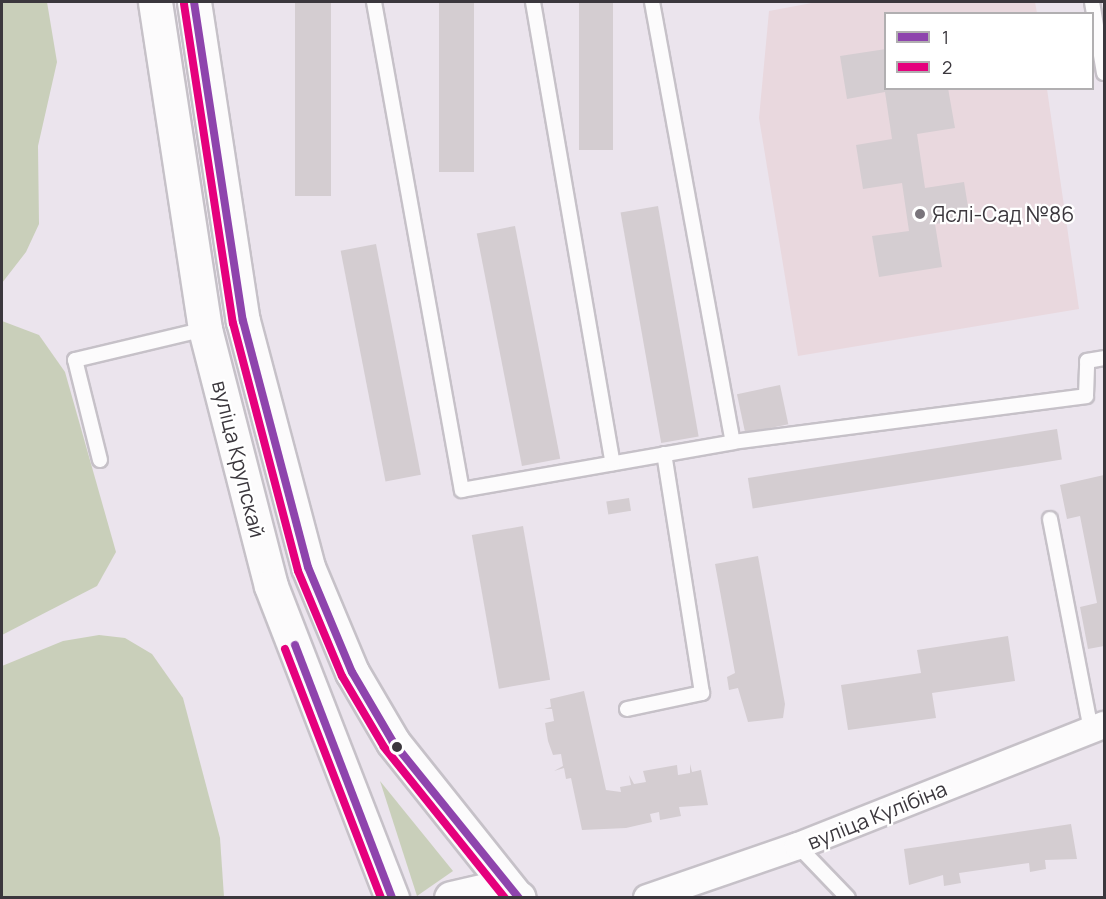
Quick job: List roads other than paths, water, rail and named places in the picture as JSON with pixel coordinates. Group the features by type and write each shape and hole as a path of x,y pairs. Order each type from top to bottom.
{"main road":[{"name":"вуліца Крупскай","path":"155,2 205,329 271,586 392,897"},
{"name":"вуліца Крупскай","path":"194,2 243,321 308,567 352,672 393,741 517,896"},
{"path":"451,897 489,889 517,896"}],"street":[{"name":"вуліца Кулібіна","path":"647,897 798,846 1098,728"}],"lane":[{"path":"374,2 462,490 733,442 1086,396 1087,361 1104,358"},
{"path":"533,2 613,463"},
{"path":"652,2 733,442"},
{"path":"1094,14 1104,73"},
{"path":"100,460 75,360 205,329"},
{"path":"627,709 702,693 664,454"},
{"path":"1050,519 1098,728"},
{"path":"798,846 848,897"}],"place":[{"name":"Яслі-Сад №86","path":"920,214"}]}
